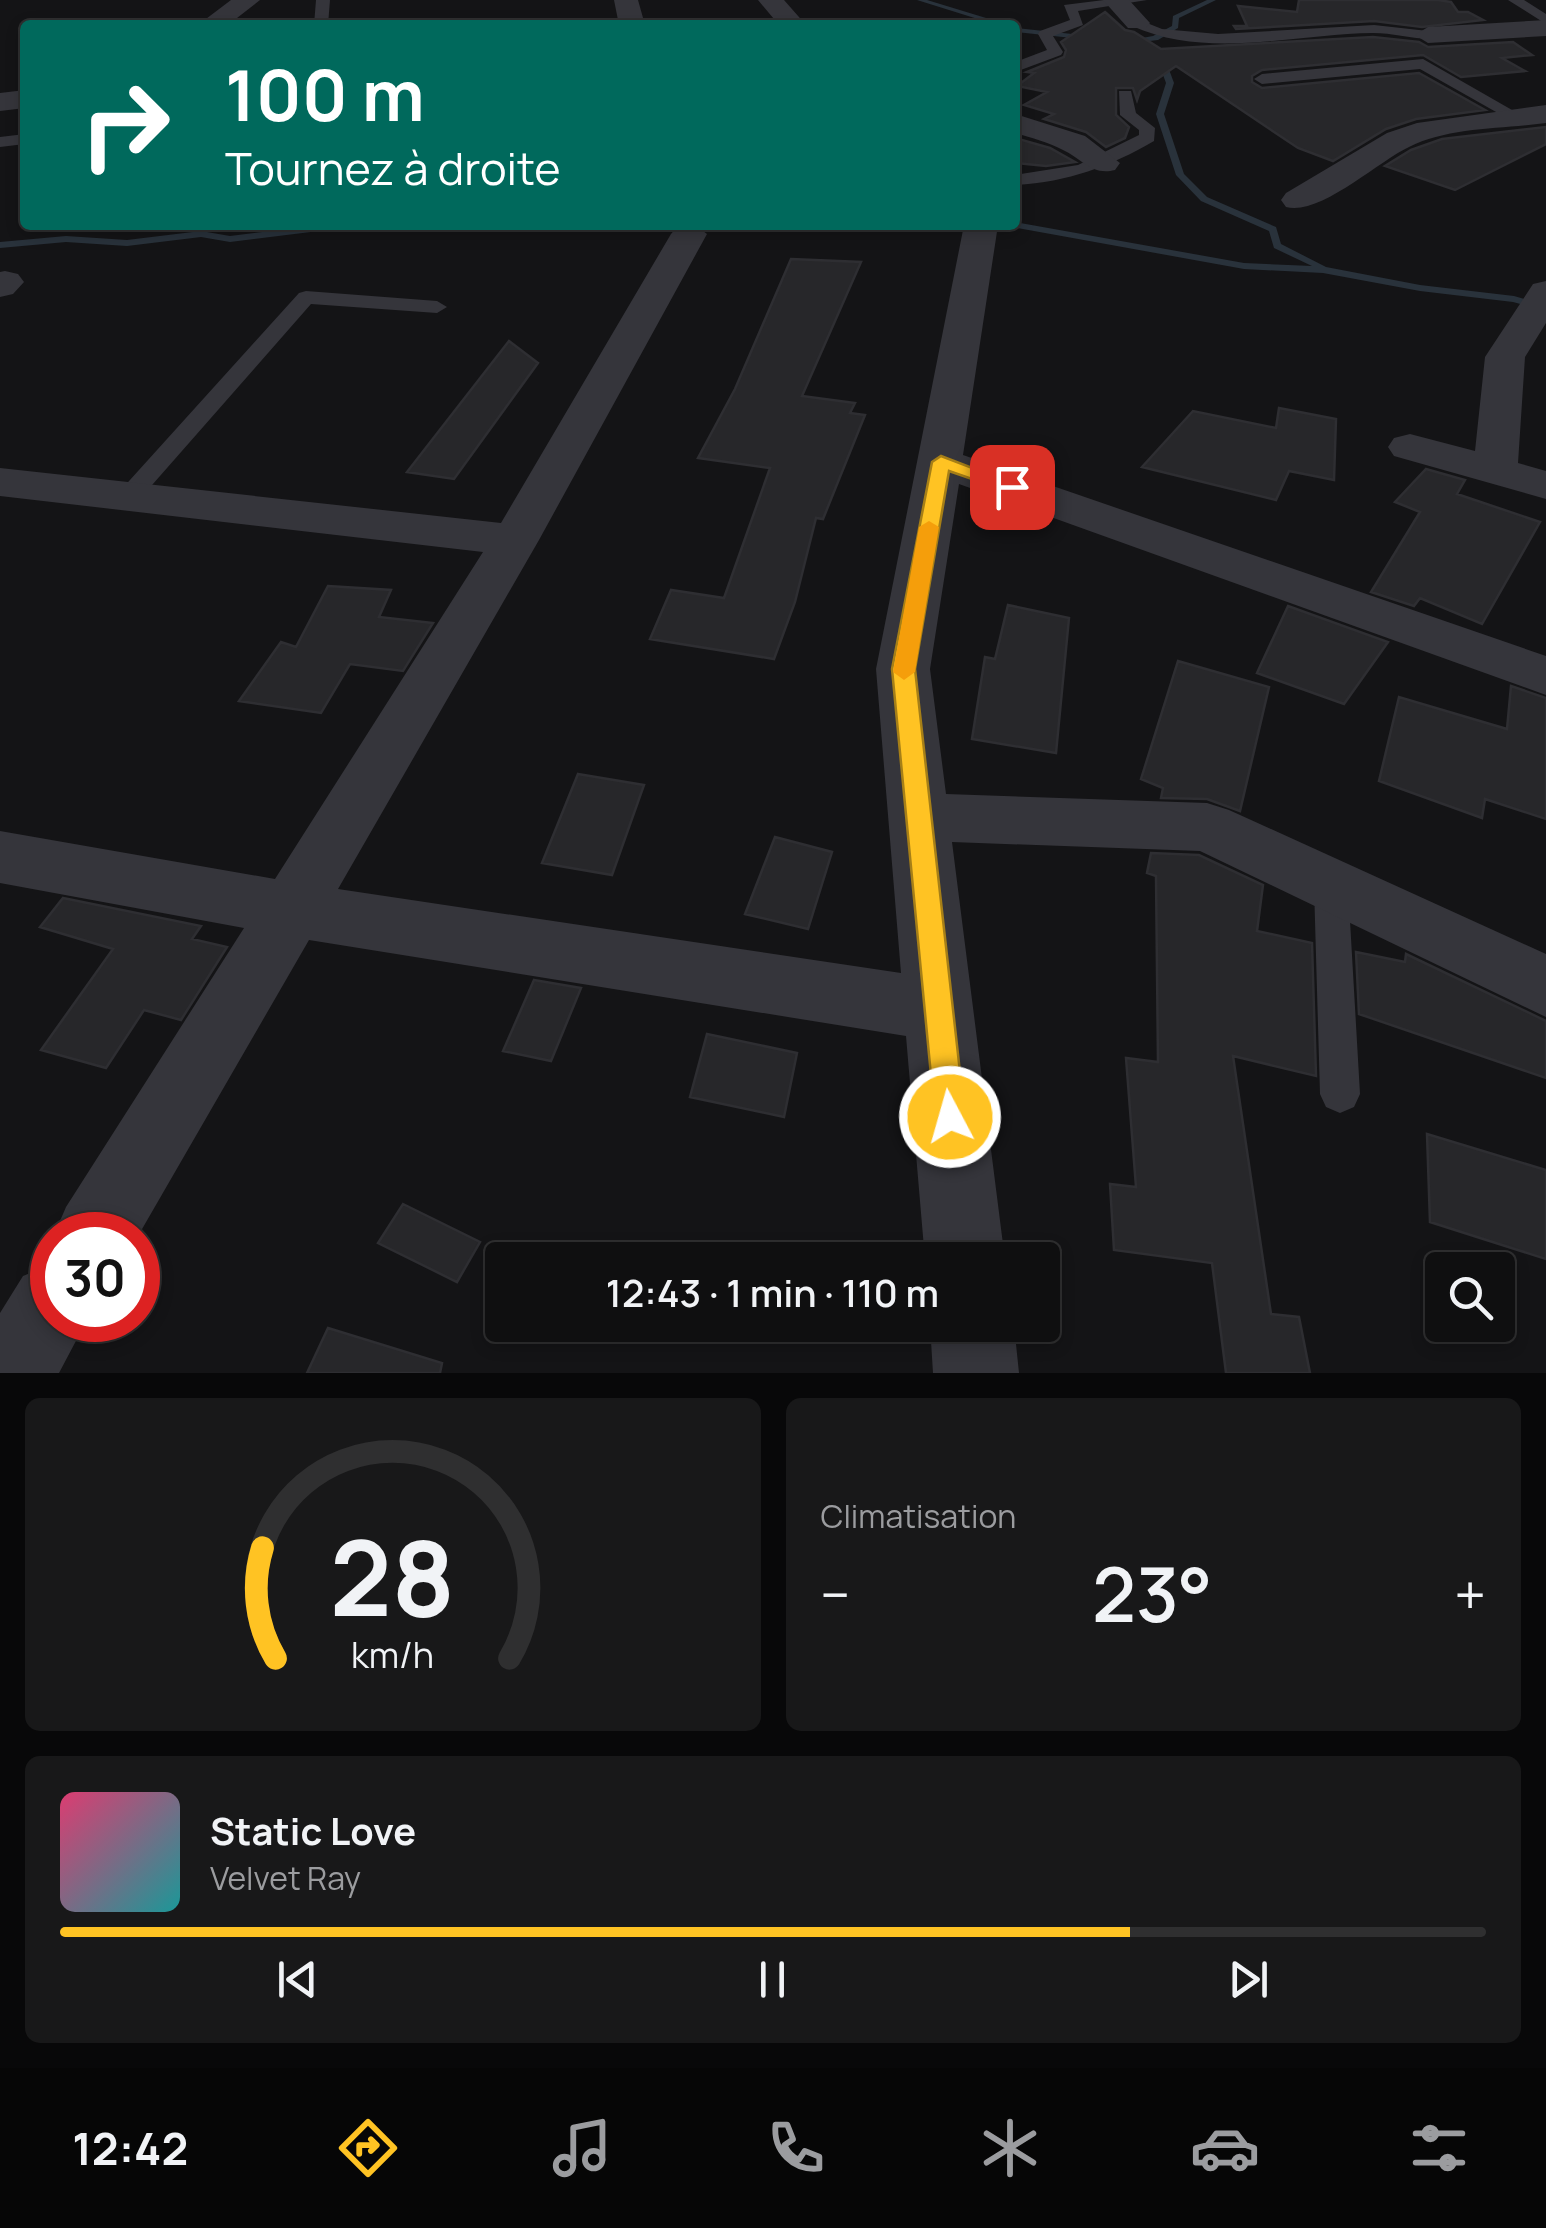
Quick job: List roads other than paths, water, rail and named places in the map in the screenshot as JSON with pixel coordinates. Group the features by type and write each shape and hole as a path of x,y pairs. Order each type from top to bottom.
{"street":[{"path":"219,20 248,0"},
{"path":"771,0 789,20"},
{"path":"1428,35 1546,28"},
{"path":"1298,200 1398,140 1428,129 1532,116"},
{"path":"1020,125 1074,143 1104,163"},
{"path":"963,1242 916,816 904,669 980,230"},
{"path":"108,1212 515,540 688,234"},
{"path":"1495,472 1505,357 1541,302"},
{"path":"1410,447 1546,485"},
{"path":"941,462 1546,676"},
{"path":"0,482 515,540"},
{"path":"916,816 1207,827 1546,988"},
{"path":"0,857 289,909 939,1010"},
{"path":"12,1373 30,1342"},
{"path":"973,1342 976,1373"}],"lane":[{"path":"1053,0 1069,8 1140,15 1273,38 1382,29 1428,35"},
{"path":"1515,0 1546,20"},
{"path":"1020,65 1056,52 1047,32 1078,22 1069,8"},
{"path":"1262,79 1423,64 1532,116"},
{"path":"1020,180 1062,178 1104,163 1148,137 1148,128 1128,115 1124,94"},
{"path":"129,496 306,297 437,307"},
{"path":"1331,886 1340,1094"}],"waterway":[{"path":"920,0 988,20"},
{"path":"1140,45 1135,40 1155,38 1176,27 1175,17 1213,0"},
{"path":"1020,31 1091,38"},
{"path":"1160,56 1170,83 1160,114 1180,175 1204,199 1273,229 1277,246 1321,267"},
{"path":"1020,226 1244,266 1323,270 1420,288 1514,299 1546,308"},
{"path":"0,245 66,239 127,243 201,234 230,239 303,230"}]}
